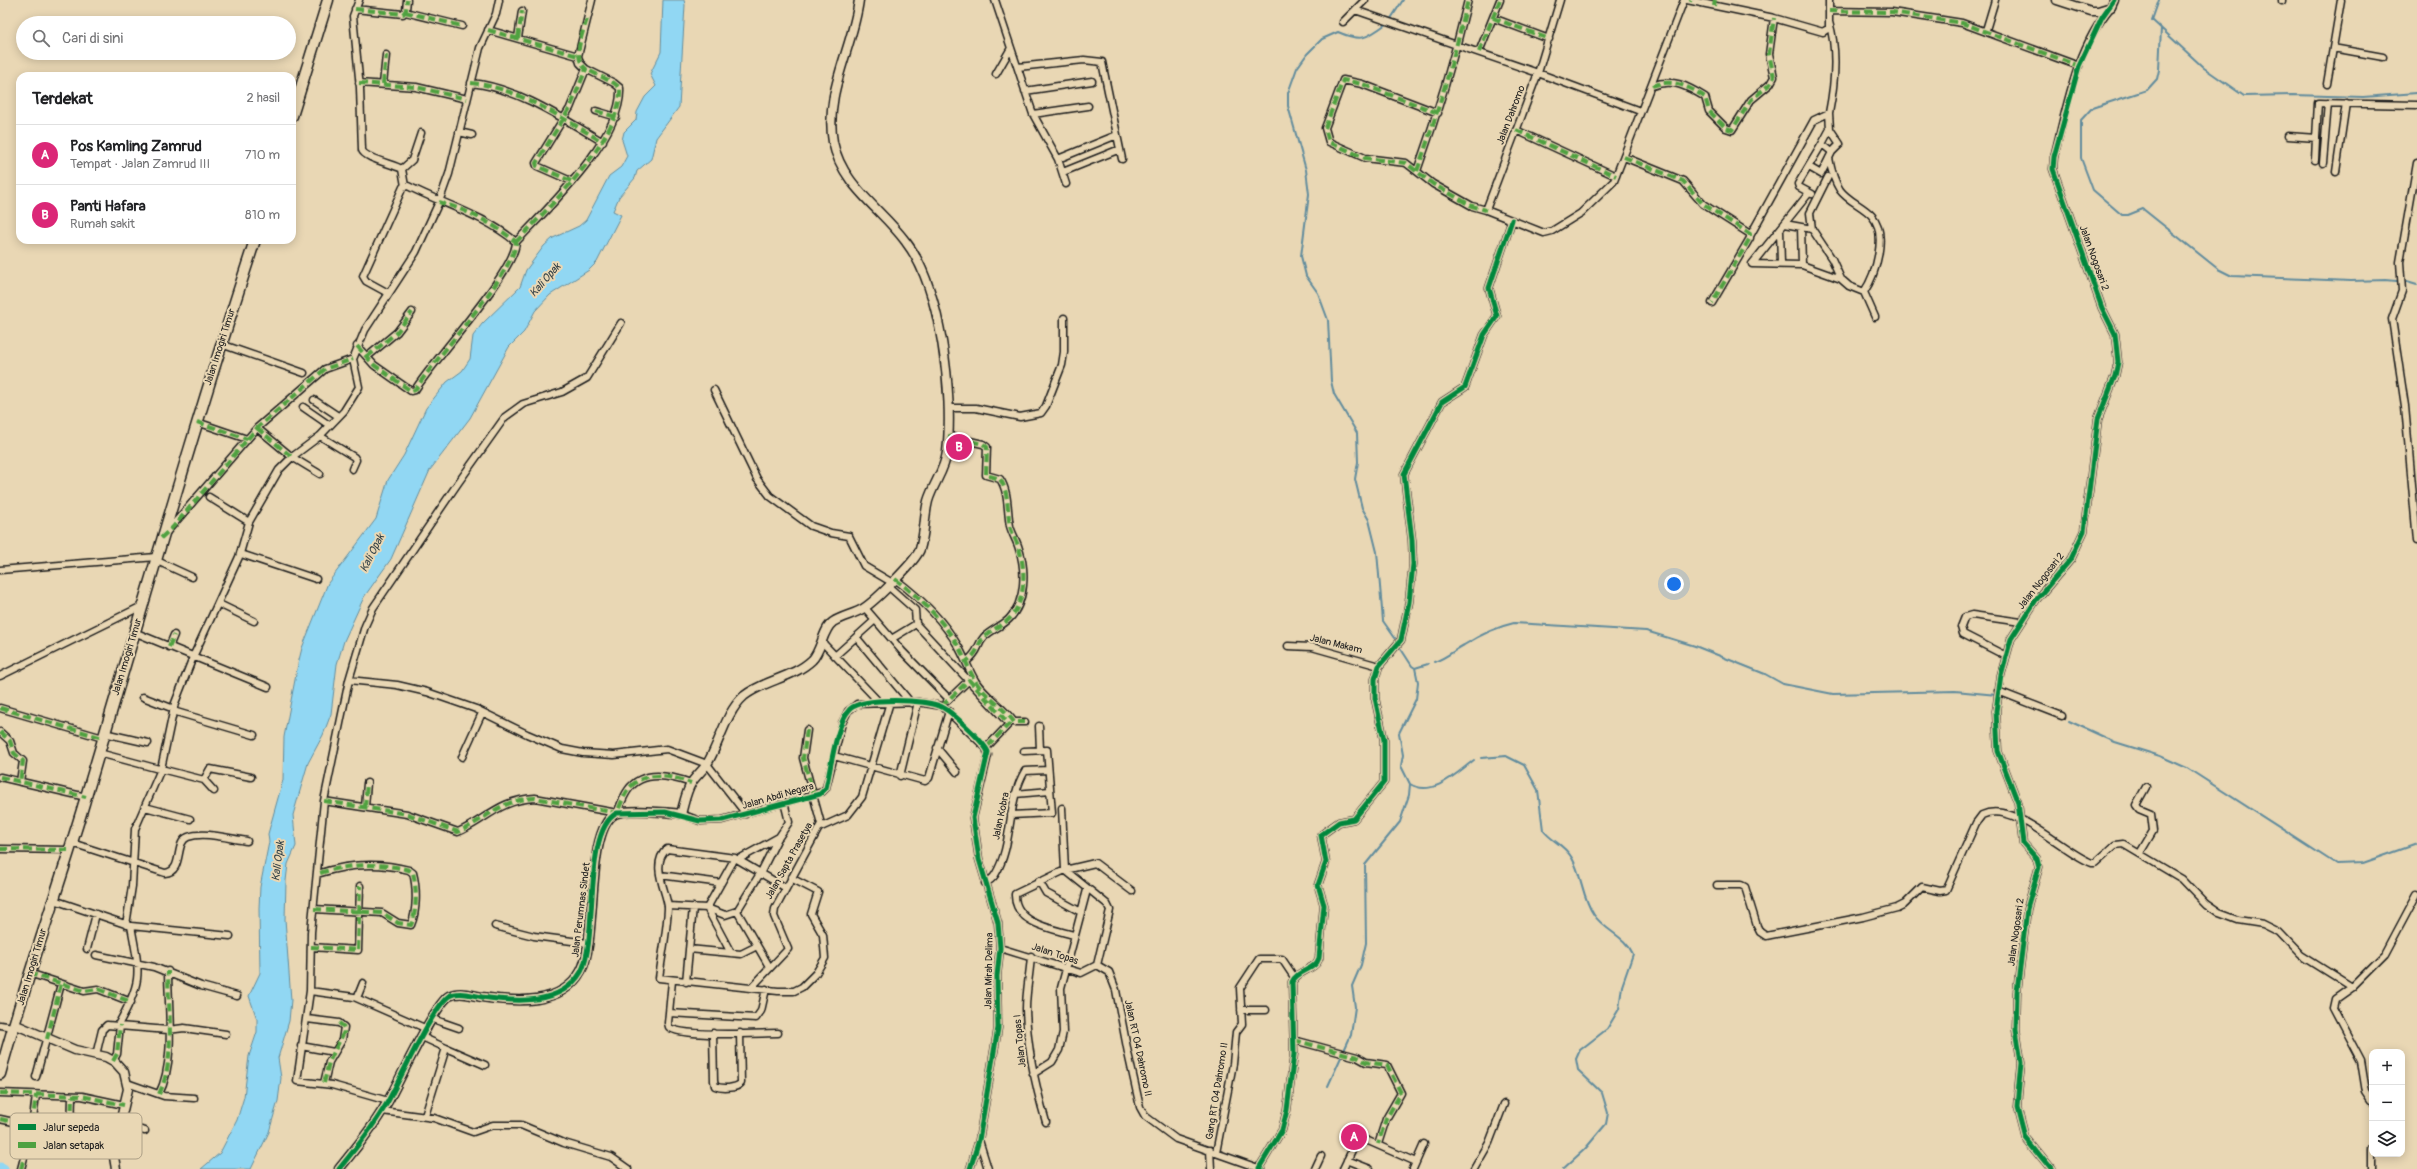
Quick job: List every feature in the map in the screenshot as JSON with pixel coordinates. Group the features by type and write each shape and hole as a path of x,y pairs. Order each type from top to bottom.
{"main road":[{"path":"296,103 328,0"},
{"name":"Jalan Imogiri Timur","path":"0,1074 29,973 54,900 86,797 142,606 160,560 161,538 254,244"}],"street":[{"path":"359,0 353,16 359,83 362,153 392,163 402,169 405,186 402,189 363,276 366,281 388,293"},
{"path":"405,12 407,0"},
{"path":"113,1061 117,1054 119,1025 131,1002 137,986 138,964 128,925 135,829 160,769 173,710 193,657 241,554 249,522 279,470 292,457 320,436 344,411 360,387 353,359 357,346 388,293 416,252 439,202 449,174 480,48 496,14 499,0"},
{"path":"357,346 374,365 411,390 416,390 430,368 504,273 514,253 516,242 571,181 603,142 616,117 620,98 620,88 614,82 586,69 580,63 578,56 592,0"},
{"path":"324,801 407,814 458,832 498,807 524,798 534,798 617,813 665,812 681,814 691,783 707,764 735,706 740,700 751,692 787,676 815,658 833,622 865,608 918,555 929,498 940,477 947,454 949,408 936,309 933,295 920,262 891,224 861,196 848,176 834,145 832,119 835,90 857,15 859,0"},
{"path":"995,0 1033,114 1058,159 1066,184"},
{"path":"1417,171 1438,112 1468,0"},
{"path":"1478,52 1500,0"},
{"name":"Jalan Dahromo","path":"1486,210 1538,73 1560,0"},
{"path":"1438,112 1362,84 1345,80 1341,82 1325,128 1329,142 1365,158 1406,163 1433,184 1466,202 1544,232 1552,231 1581,213 1616,176 1640,111 1688,0 1715,3 1823,32 1829,28 1829,0"},
{"path":"1986,30 1995,0"},
{"path":"2057,0 2098,12 2112,4"},
{"path":"2327,84 2341,0"},
{"path":"1343,22 1355,10 1361,1"},
{"name":"Jalan Nogosari 2","path":"2051,1169 2025,1137 2017,1106 2021,1062 2016,1029 2017,992 2027,909 2039,867 2037,859 2023,843 2021,820 2015,792 1998,751 1995,728 1998,692 2011,639 2021,622 2071,559 2080,544 2088,514 2098,419 2115,376 2118,362 2115,334 2102,308 2053,169 2054,157 2078,66 2102,17 2112,4"},
{"path":"355,9 384,13 405,12 462,26"},
{"path":"1355,10 1538,73 1640,111"},
{"path":"518,38 522,11"},
{"path":"1829,11 1892,12 1962,23 1986,30 2078,66"},
{"path":"1493,18 1549,39"},
{"path":"1652,86 1671,82 1683,84 1705,97 1711,112 1726,128 1732,130 1748,104 1770,84 1774,77 1770,54 1774,18"},
{"path":"1821,174 1832,152 1840,144 1830,129 1829,112 1834,62 1833,36 1829,22"},
{"path":"488,30 578,56"},
{"path":"996,74 1011,48"},
{"path":"2333,48 2383,57"},
{"path":"383,84 386,55"},
{"path":"1018,67 1084,60 1102,62 1122,159"},
{"path":"571,181 537,166 536,163 564,119 586,69"},
{"path":"1025,91 1092,81"},
{"path":"359,83 416,87 467,99"},
{"path":"471,83 495,86 564,119 603,142"},
{"path":"2323,163 2328,103"},
{"path":"2336,172 2346,103"},
{"path":"2315,160 2317,104 2346,103 2417,105"},
{"path":"1033,114 1088,106"},
{"path":"596,111 616,117"},
{"path":"1712,303 1814,120 1829,112"},
{"path":"1817,197 1799,187 1798,184 1830,129"},
{"path":"1516,130 1616,176"},
{"path":"459,132 472,135"},
{"path":"402,169 412,160 421,133"},
{"path":"1058,159 1117,135"},
{"path":"2288,136 2316,138"},
{"path":"1822,144 1832,152"},
{"path":"1063,172 1120,149"},
{"path":"1624,157 1682,181 1703,204 1750,236"},
{"path":"1829,158 1840,191 1872,216 1877,225 1878,255 1876,269 1864,292"},
{"path":"2417,163 2400,262 2402,292 2392,319 2405,406 2417,541"},
{"path":"1809,167 1836,182"},
{"path":"1828,178 1810,213 1812,229 1832,259 1841,279"},
{"path":"405,186 439,202 483,219 516,242"},
{"path":"1809,193 1780,230 1777,237 1752,264 1802,265 1841,279 1849,286 1864,292 1875,317"},
{"path":"1294,978 1315,965 1319,958 1324,905 1318,886 1326,862 1321,835 1339,822 1351,820 1357,816 1384,782 1384,740 1374,698 1376,674 1379,666 1401,640 1409,602 1413,564 1412,540 1404,474 1442,402 1465,387 1484,335 1497,316 1489,288 1512,220"},
{"path":"1785,224 1812,229"},
{"path":"1802,227 1802,265"},
{"path":"1777,237 1781,264"},
{"path":"366,356 396,332 412,312"},
{"path":"949,408 976,408 1020,417 1040,413 1046,406 1062,365 1064,352 1064,318"},
{"path":"388,1102 324,1083 297,1081 310,991 311,947 324,801 349,680 365,626 373,608 458,483 506,417 523,404 562,392 587,378 621,323"},
{"path":"221,344 304,373"},
{"path":"161,538 173,527 247,439 260,431 325,369 353,359"},
{"path":"714,390 757,479 770,496 811,526 831,533 849,536 864,566 926,606 949,633 967,661 976,682 1000,705 1014,722 1025,722"},
{"path":"314,400 338,416"},
{"path":"302,407 330,425"},
{"path":"197,422 247,439"},
{"path":"260,431 292,457 320,474"},
{"path":"320,436 354,456 356,460 352,469"},
{"path":"948,436 983,444 987,447 985,472 987,476 1000,479 1004,488 1010,526 1020,550 1023,576 1021,596 1015,612 1009,620 985,636 979,650 967,661"},
{"path":"209,497 249,522"},
{"path":"241,554 316,579"},
{"path":"0,570 160,560 192,577"},
{"path":"891,582 915,610 916,624 969,680 1009,725 987,750 949,711 942,706 969,680"},
{"path":"219,604 254,621"},
{"path":"0,676 142,606"},
{"path":"865,608 893,638 902,651 949,699"},
{"path":"2006,656 1963,634 1961,628 1965,617 1972,615 2021,622"},
{"path":"835,656 875,620"},
{"path":"893,638 916,624"},
{"path":"134,632 268,688"},
{"path":"169,647 174,635"},
{"path":"856,637 911,703"},
{"path":"822,642 879,702"},
{"name":"Jalan Makam","path":"1288,646 1312,647 1379,666"},
{"path":"349,680 413,688 476,709 562,748 583,753 614,755 667,749 707,764 746,814"},
{"path":"1998,692 2062,716"},
{"path":"143,697 173,710 254,734"},
{"name":"Jalan Abdi Negara","path":"681,814 700,821 712,821 746,814 784,802 814,796 822,792 826,788 842,723 848,711 857,704 879,702 918,702 942,706"},
{"path":"819,828 851,812 862,796 890,702"},
{"path":"900,776 918,702"},
{"path":"0,708 103,736 148,743"},
{"path":"834,756 900,776 927,780 949,711"},
{"path":"462,757 482,713"},
{"path":"1039,726 1040,750"},
{"name":"Jalan Sapta Prasetya","path":"752,987 788,949 774,913 819,828 821,818 803,758 807,730"},
{"path":"0,732 10,741 14,753 23,761 20,782"},
{"path":"937,748 957,772"},
{"name":"Jalan Mirah Delima","path":"970,1169 979,1140 998,1036 997,976 1000,948 998,924 979,859 973,818 987,750"},
{"path":"1011,815 1052,813 1047,750 1024,751"},
{"path":"98,753 204,780 214,791"},
{"path":"204,780 207,770 211,769 252,777"},
{"name":"Jalan Kobra","path":"985,883 995,876 1003,854 1015,794 1025,771 1048,770"},
{"path":"617,813 629,789 650,776 670,776 691,783"},
{"path":"0,777 86,797"},
{"path":"366,807 367,783"},
{"path":"2140,853 2153,828 2151,814 2139,809 2136,805 2146,787"},
{"path":"1015,794 1050,791"},
{"path":"668,906 708,908 725,915 737,912 788,822 784,802"},
{"path":"145,807 190,819"},
{"path":"1062,808 1065,870 1087,890 1106,904 1110,910 1098,963"},
{"name":"Jalan Perumnas Sindet","path":"339,1169 388,1102 422,1036 446,999 455,994 500,1000 532,1000 563,990 573,982 581,971 587,943 593,880 600,842 606,824 617,813"},
{"path":"1716,884 1733,884 1745,887 1757,926 1760,932 1766,936 1864,917 1905,904 1922,887 1940,891 1946,890 1951,882 1958,859 1973,828 1982,815 1997,813 2021,820 2044,833 2075,856 2092,863 2095,863 2117,844 2123,844 2182,879 2211,908 2228,917 2272,928 2301,955 2352,988"},
{"path":"0,849 71,846 168,873 177,863 185,839 190,836 206,836 247,841"},
{"path":"708,908 737,858 778,838"},
{"path":"786,888 737,858 667,850 662,855 660,875 662,889 668,906 659,978 672,981 790,991 802,987 816,973 826,955 823,936 811,914 818,892 792,878"},
{"path":"1074,935 1040,926 1025,917 1019,909 1015,894 1039,881 1065,870 1095,863 1132,891"},
{"path":"314,909 382,913 398,923 412,925 414,919 413,873 402,868 363,865 338,867 317,874"},
{"path":"660,875 721,884"},
{"path":"1039,881 1046,893 1081,912"},
{"path":"311,947 358,950 360,886"},
{"path":"1033,1074 1052,1062 1059,1050 1063,1024 1060,995 1074,935 1087,890"},
{"path":"2369,1096 2366,1092 2361,1061 2333,1008 2335,999 2352,988 2385,954 2417,894"},
{"path":"54,900 128,925 230,936"},
{"path":"686,982 693,907"},
{"path":"708,908 730,953"},
{"path":"737,912 770,968"},
{"path":"87,949 96,914"},
{"path":"495,926 534,936 587,943"},
{"path":"689,949 741,954 757,946"},
{"name":"Jalan Topas","path":"1000,948 1067,967 1081,973 1098,963"},
{"path":"96,955 168,971 201,986 238,996"},
{"name":"Jalan Topas I","path":"1031,956 1026,1008 1033,1074 1046,1122"},
{"name":"Gang RT 04 Dahromo II","path":"1216,1153 1233,1064 1236,1032 1242,1024 1240,988 1256,960 1282,959 1294,978"},
{"name":"Jalan RT 04 Dahromo II","path":"1098,963 1109,972 1116,990 1140,1107 1145,1116 1176,1139 1260,1169 1277,1140 1285,1120 1294,1040 1292,987 1294,978"},
{"path":"159,1094 167,1072 168,971"},
{"path":"29,973 84,991 98,989 131,1002"},
{"path":"672,981 669,1025 674,1031 713,1033 778,1033"},
{"path":"357,998 363,983"},
{"path":"36,1077 48,1039 61,984"},
{"path":"669,1013 756,1018 761,1010 766,989"},
{"path":"310,991 357,998 427,1029"},
{"path":"1241,1010 1266,1010"},
{"path":"307,1019 342,1025 344,1032 334,1052 324,1083"},
{"path":"433,1019 459,1028"},
{"path":"0,1025 13,1026 75,1050 113,1061 124,1072 127,1083 122,1113"},
{"path":"96,1055 103,1027 107,1025 168,1030 184,1028 226,1034"},
{"path":"713,1033 714,1081 715,1086 718,1088 735,1087 741,1083 740,1033"},
{"path":"422,1036 485,1066"},
{"path":"1294,1040 1357,1057 1366,1062 1387,1065 1401,1093 1386,1119 1378,1144"},
{"path":"301,1046 334,1052"},
{"path":"425,1116 446,1048"},
{"path":"127,1083 159,1094 194,1098"},
{"path":"0,1093 95,1098 124,1105"},
{"path":"34,1113 36,1095"},
{"path":"70,1113 72,1096"},
{"path":"1474,1169 1489,1143 1504,1104"},
{"path":"382,1111 425,1116 473,1132 493,1124 521,1125 564,1144 611,1157 628,1169"},
{"path":"0,1119 10,1122"},
{"path":"979,1140 988,1169"},
{"path":"1343,1169 1358,1143 1370,1141 1416,1162"},
{"path":"1413,1169 1424,1144"},
{"name":"Gang RT 04 Dahromo II","path":"1210,1150 1211,1169"},
{"path":"1315,1169 1321,1156"},
{"path":"2372,1157 2372,1169"},
{"path":"21,1169 24,1159"},
{"path":"114,1159 116,1169"},
{"path":"1347,1160 1370,1169"}],"water":[{"name":"Kali Opak","path":"663,0 684,0 685,5 679,107 656,138 651,159 637,171 635,178 619,197 613,211 621,215 597,262 589,270 550,295 535,311 524,332 509,347 470,418 430,470 391,559 364,597 344,641 337,664 331,714 323,735 308,763 293,815 296,846 288,864 285,919 291,1000 289,1021 278,1058 281,1078 278,1101 269,1132 251,1169 201,1169 220,1153 237,1120 244,1097 249,1056 257,1032 257,1019 249,996 260,973 260,887 269,842 268,834 283,780 284,737 302,648 328,583 376,519 388,480 404,455 426,408 447,382 462,371 470,359 473,336 482,324 520,287 526,270 544,246 553,238 579,226 586,220 609,176 621,167 627,156 622,140 624,132 636,120 637,112 645,97 656,86 650,74 661,52"}],"waterway":[{"path":"1390,20 1403,0"},
{"path":"2159,0 2152,20 2204,68 2244,96 2293,95 2363,97 2417,93"},
{"path":"1386,24 1368,36 1358,38 1338,32 1322,39 1307,54 1297,68 1288,93 1288,106 1306,170 1309,194 1301,256 1306,276 1318,293 1328,320 1331,381 1334,394 1357,433 1358,462 1355,479 1362,508 1369,520 1377,552 1383,621 1395,638"},
{"path":"2161,28 2159,70 2157,79 2147,90 2092,108 2081,120 2081,158 2093,190 2122,215 2128,215 2143,209 2218,269 2232,276 2351,281 2386,280 2407,282 2417,285"},
{"path":"1434,662 1494,629 1514,623 1646,631 1695,646 1765,674 1783,684 1833,694 1955,691 1997,695"},
{"path":"1401,649 1412,666 1415,668 1428,664"},
{"path":"1328,1086 1351,1035 1355,1007 1352,986 1361,965 1366,943 1365,865 1400,822 1409,795 1410,784 1401,766 1403,755 1399,733 1416,699 1418,682 1415,668"},
{"path":"2069,721 2115,742 2160,756 2187,768 2336,864 2363,863 2417,844"},
{"path":"1481,758 1506,756 1524,765 1538,790 1543,830 1569,853 1578,872 1587,901 1594,915 1620,938 1633,954 1622,986 1619,1009 1607,1029 1580,1050 1576,1059 1578,1070 1602,1093 1608,1113 1606,1124 1585,1149 1563,1169"},
{"path":"1410,784 1427,788 1436,786 1453,777 1474,760"}],"marked path":[{"path":"355,9 403,14 406,10 407,0"},
{"path":"1417,171 1445,87 1468,0"},
{"path":"1479,52 1500,0"},
{"path":"1714,6 1715,0"},
{"path":"518,38 522,11"},
{"path":"1829,11 1892,12 1962,23 2079,66"},
{"path":"405,12 462,26"},
{"path":"1493,18 1549,39"},
{"path":"1652,86 1667,83 1680,84 1705,97 1709,111 1726,128 1732,130 1751,100 1770,84 1774,77 1769,54 1774,18"},
{"path":"571,181 537,166 536,163 570,108 586,69 580,58 579,46 587,19"},
{"path":"488,30 578,56"},
{"path":"383,84 386,55"},
{"path":"516,242 547,210 582,170 610,128 618,107 620,88 614,83 586,69"},
{"path":"1438,113 1362,84 1343,80 1325,128 1329,142 1365,158 1406,163 1433,184 1472,206 1486,210"},
{"path":"359,83 416,87 467,99"},
{"path":"471,83 488,86 522,97 556,114 603,142"},
{"path":"596,111 616,117"},
{"path":"1516,130 1616,176"},
{"path":"1624,157 1683,181 1703,204 1750,234 1750,238 1712,303"},
{"path":"357,346 374,365 411,391 415,390 489,294 503,273 512,256 516,242 479,218 460,209 439,202"},
{"path":"367,357 397,332 412,312"},
{"path":"161,538 173,527 257,428 325,369 353,359"},
{"path":"197,422 247,439"},
{"path":"257,428 292,457"},
{"path":"948,436 983,444 987,447 986,475 1000,479 1003,484 1010,526 1018,546 1023,566 1023,586 1019,604 1015,612 1009,619 984,637 974,654 967,661"},
{"path":"895,579 922,601 938,618 952,636 980,687 1014,722 1025,722"},
{"path":"169,647 174,635"},
{"path":"942,706 969,680 1009,724 986,748"},
{"path":"0,708 103,738"},
{"path":"807,730 803,758 814,795"},
{"path":"0,732 10,741 14,753 23,761 20,782"},
{"path":"324,801 407,814 458,832 502,806 512,802 535,798 617,813 628,790 634,783 641,779 658,776 675,778 691,783"},
{"path":"0,777 86,797"},
{"path":"365,807 367,783"},
{"path":"0,849 69,850"},
{"path":"314,909 382,913 398,923 411,925 415,906 416,892 414,879 413,873 409,870 398,867 363,865 340,868 317,874"},
{"path":"311,947 358,950 360,886"},
{"path":"159,1094 168,1066 170,1034 168,971"},
{"path":"29,973 84,991 98,989 131,1002"},
{"path":"47,1039 61,984"},
{"path":"324,1083 329,1062 344,1032 344,1027 339,1023"},
{"path":"113,1061 117,1054 120,1025"},
{"path":"1294,1040 1357,1057 1366,1062 1387,1065 1401,1093 1386,1119 1378,1144"},
{"path":"0,1093 82,1096 124,1105"},
{"path":"34,1113 36,1095"},
{"path":"72,1096 72,1113"},
{"path":"0,1119 10,1121"},
{"path":"21,1169 24,1159"}],"cycle path":[{"path":"2051,1169 2025,1137 2017,1106 2021,1062 2016,1029 2017,992 2027,909 2039,867 2037,859 2023,843 2018,803 1998,751 1996,711 2001,675 2011,639 2036,600 2071,559 2084,531 2098,419 2115,376 2118,362 2115,334 2102,308 2053,169 2054,157 2079,66 2102,17 2114,0"},
{"path":"1261,1169 1259,1168 1282,1130 1287,1110 1294,1054 1292,982 1298,975 1314,965 1319,958 1324,905 1318,885 1326,862 1321,835 1339,822 1354,819 1384,782 1384,740 1375,698 1375,679 1379,666 1401,640 1409,602 1413,564 1412,540 1404,474 1442,402 1465,387 1484,335 1497,316 1489,288 1512,220"},
{"path":"339,1169 382,1112 416,1046 442,1002 449,996 457,994 470,994 495,999 536,999 550,996 562,991 572,983 581,972 586,956 589,936 595,863 599,841 606,824 617,813 665,812 700,821 722,820 820,794 826,788 841,724 850,709 868,702 895,700 923,702 942,707 981,741 988,752 973,818 979,859 998,923 1000,948 997,976 998,1028 979,1140 970,1169"}],"place":[{"name":"Panti Hafara","path":"959,447"},
{"name":"Pos Kamling Zamrud","path":"1354,1137"}]}
